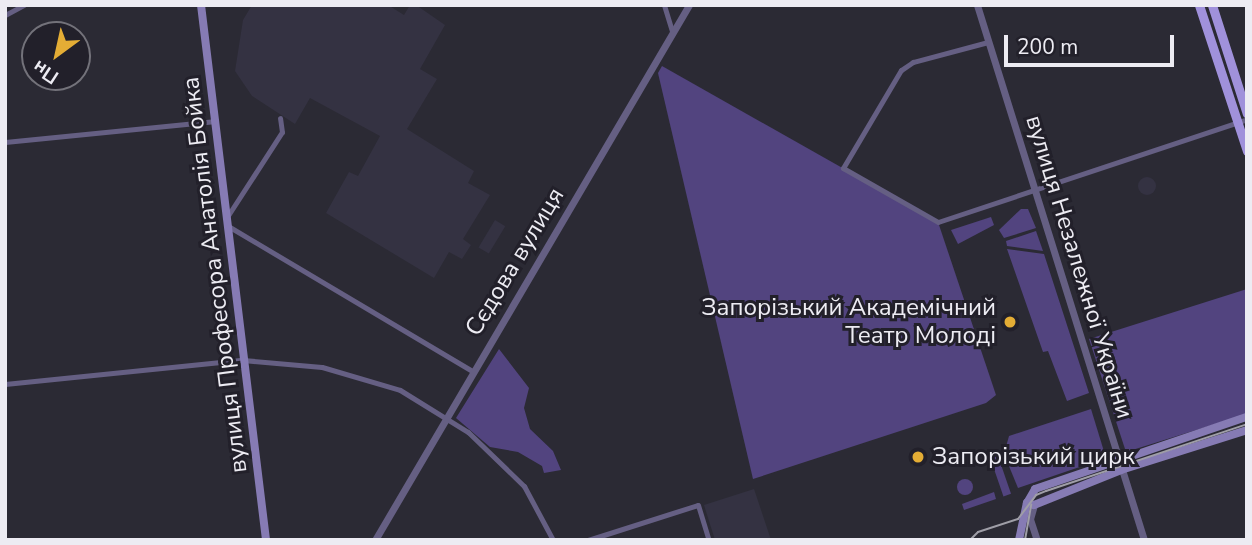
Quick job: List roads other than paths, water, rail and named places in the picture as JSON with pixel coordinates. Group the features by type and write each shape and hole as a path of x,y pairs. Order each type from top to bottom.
{"main road":[{"name":"вулиця Професора Анатолія Бойка","path":"201,5 216,121 225,222 266,540"},
{"path":"1199,5 1242,121 1247,151"},
{"path":"1212,5 1247,114"},
{"path":"1019,540 1035,489 1118,458 1247,417"},
{"path":"1030,504 1121,470 1247,430"}],"street":[{"path":"7,12 24,5"},
{"path":"664,5 673,33"},
{"name":"Сєдова вулиця","path":"375,540 689,5"},
{"name":"вулиця Незалежної України","path":"977,5 1144,540"},
{"path":"988,42 913,62 901,70 843,168 939,222 1036,193 1242,121"},
{"path":"281,118 282,132 225,222 472,372"},
{"path":"5,142 216,121"},
{"path":"5,384 243,360 322,367 400,390 446,417 501,461 524,486 554,540"},
{"path":"1030,504 1030,519 1037,540"},
{"path":"588,540 698,505 709,540"}],"tram line":[{"path":"970,540 978,532 1018,519 1036,495 1247,424"},
{"path":"1025,540 1031,505"}],"place":[{"name":"Запорізький Академічний Театр Молоді","path":"1010,322"},
{"name":"Запорізький цирк","path":"918,457"}]}
